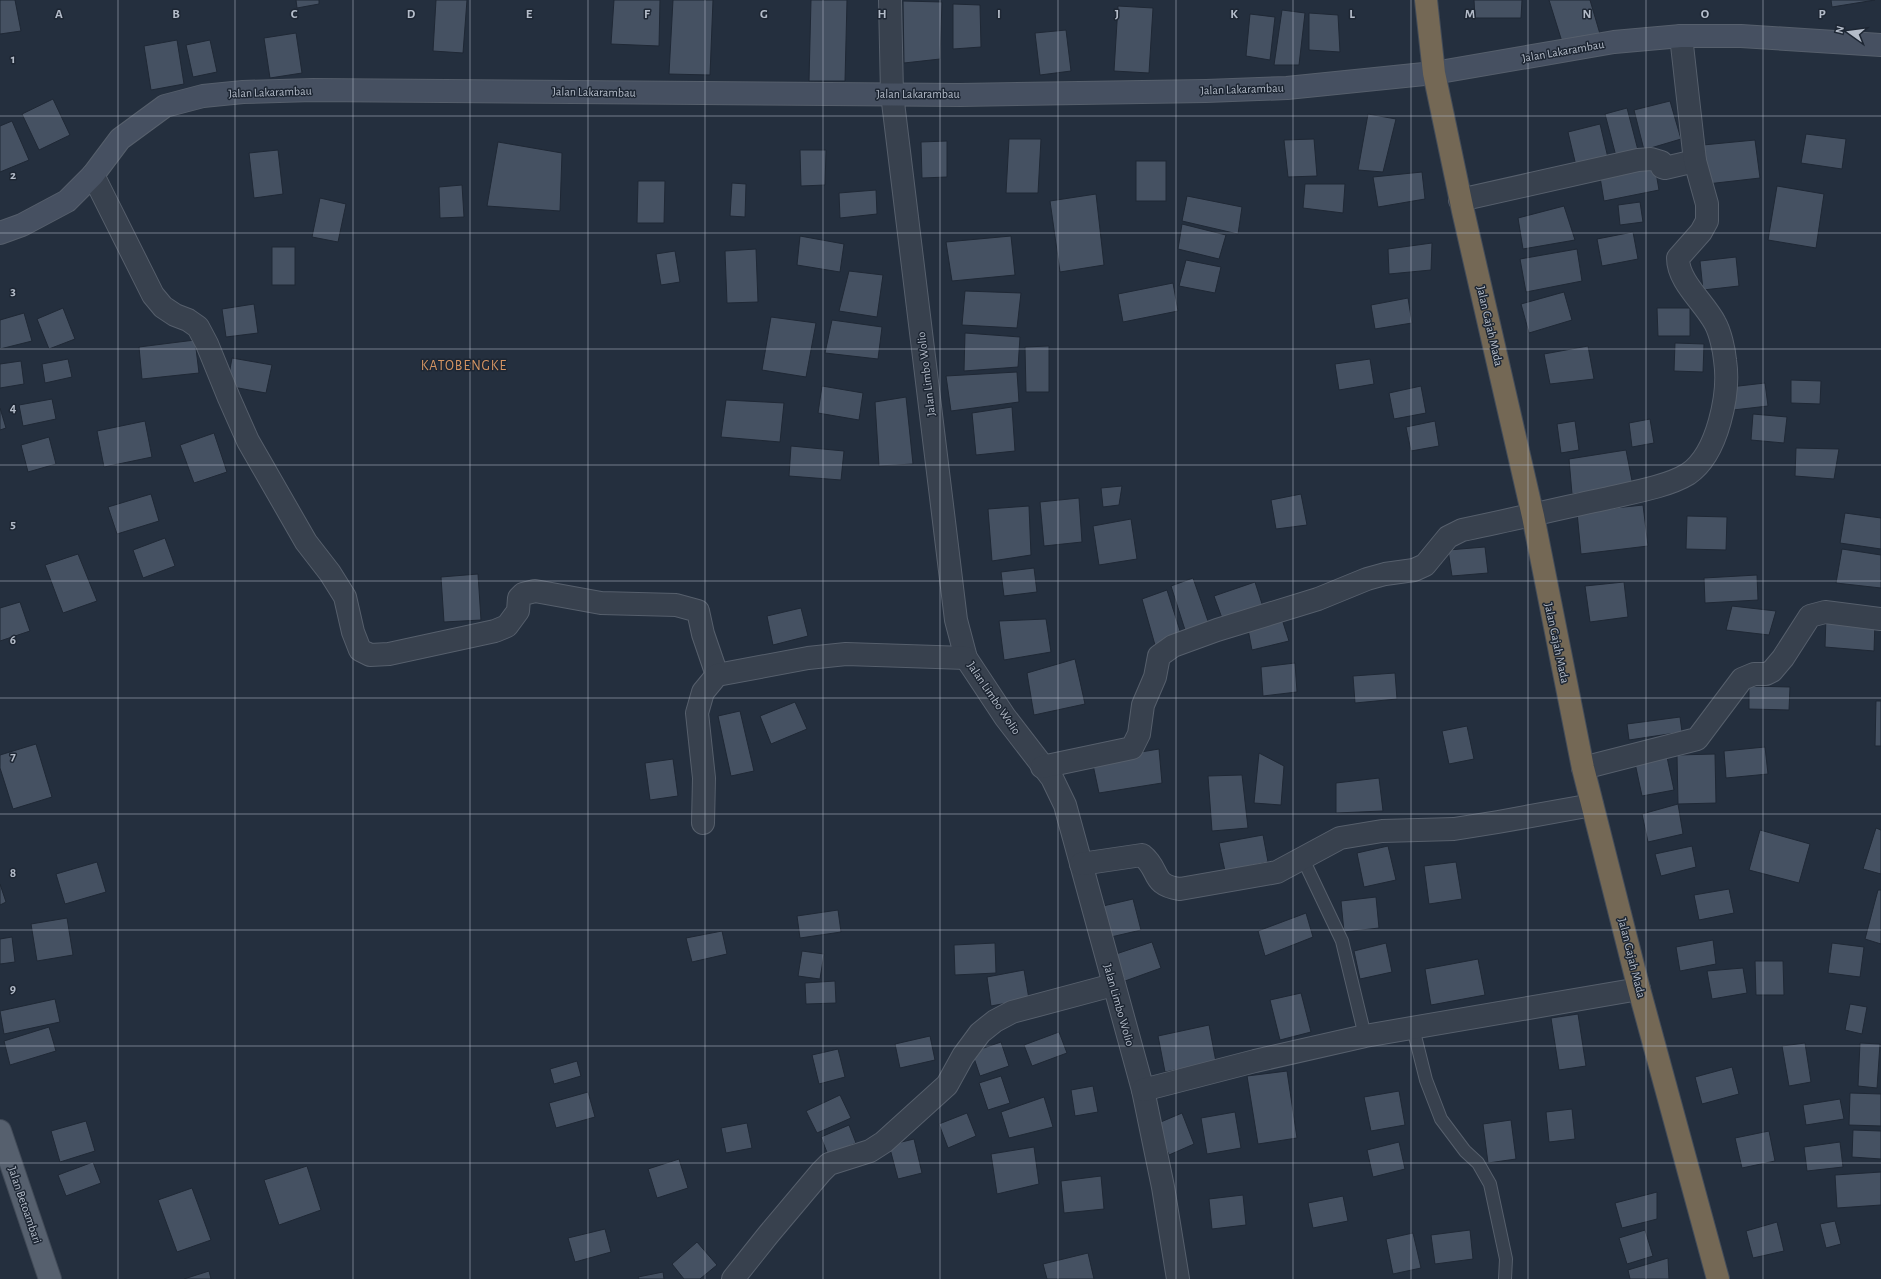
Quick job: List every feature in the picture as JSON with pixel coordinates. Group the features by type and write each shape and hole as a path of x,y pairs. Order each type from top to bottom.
{"highway":[{"name":"Jalan Gajah Mada","path":"1426,0 1434,73 1460,200 1533,516 1583,768 1639,989 1718,1279"}],"main road":[{"name":"Jalan Betoambari","path":"0,1130 50,1279"}],"street":[{"name":"Jalan Limbo Wolio","path":"890,0 892,94 956,620 966,658 997,706 1042,767 1052,778 1064,805 1143,1090 1163,1187 1178,1279"},
{"name":"Jalan Lakarambau","path":"0,233 22,225 67,201 93,175 120,139 165,106 203,96 243,92 313,90 984,94 1265,89 1434,73 1614,42 1681,36 1741,36 1881,45"},
{"path":"1042,767 1132,748 1136,743 1139,734 1143,705 1155,677 1159,656 1173,646 1217,630 1318,599 1367,579 1386,574 1414,570 1429,561 1448,537 1462,530 1533,516 1655,487 1688,474 1704,458 1723,410 1726,386 1725,360 1715,323 1683,277 1678,262 1678,258 1701,232 1707,221 1707,204 1695,161 1681,36"},
{"path":"1460,200 1638,160 1656,160 1660,162 1664,168 1695,161"},
{"path":"93,175 153,295 163,307 198,327 207,344 248,441 306,542 330,573 345,597 353,632 360,650 370,655 389,654 495,631 507,626 518,611 519,598 523,594 535,591 601,603 676,605 698,611 717,676"},
{"path":"1583,768 1697,739 1742,679 1754,674 1766,674 1772,671 1783,658 1810,616 1824,612 1881,619"},
{"path":"703,822 704,778 697,713 703,692 717,676 808,658 846,654 966,658"},
{"path":"1080,864 1142,855 1148,860 1161,884 1165,887 1180,890 1277,872 1340,838 1382,831 1454,829 1592,805"},
{"path":"733,1279 768,1234 829,1164 870,1152 884,1142 947,1085 963,1056 980,1033 995,1021 1012,1012 1113,985"},
{"path":"1143,1090 1255,1061 1366,1036 1639,989"}],"lane":[{"path":"1303,858 1342,941 1366,1036"},
{"path":"1413,1028 1426,1080 1440,1119 1465,1151 1478,1164 1490,1184 1506,1259 1505,1279"}],"building":[{"path":"0,0 15,0 21,31 0,34"},
{"path":"296,0 319,0 319,4 297,8"},
{"path":"436,0 467,0 463,53 433,51"},
{"path":"614,0 660,0 659,46 611,44"},
{"path":"673,0 713,0 710,75 669,74"},
{"path":"811,0 847,0 845,81 809,81"},
{"path":"1474,0 1522,0 1521,18 1475,18"},
{"path":"1549,0 1590,0 1600,34 1563,45"},
{"path":"1831,0 1875,0 1832,7"},
{"path":"903,1 942,2 940,59 904,63"},
{"path":"953,4 980,5 981,47 953,49"},
{"path":"1118,6 1153,8 1149,73 1114,71"},
{"path":"1282,10 1305,13 1299,65 1274,65"},
{"path":"1309,13 1338,15 1340,52 1309,50"},
{"path":"1250,14 1275,17 1270,60 1246,56"},
{"path":"1066,30 1071,71 1040,75 1035,33"},
{"path":"296,33 302,73 270,78 264,38"},
{"path":"177,40 184,84 151,90 144,46"},
{"path":"210,40 217,72 193,77 186,45"},
{"path":"53,99 70,135 39,150 22,114"},
{"path":"1670,101 1681,139 1644,150 1634,110"},
{"path":"1627,108 1639,154 1617,160 1605,114"},
{"path":"1368,114 1396,119 1383,172 1358,170"},
{"path":"12,121 29,160 0,172 0,126"},
{"path":"1600,124 1609,162 1577,170 1568,132"},
{"path":"1806,134 1846,139 1842,169 1801,163"},
{"path":"1009,139 1041,139 1038,193 1006,193"},
{"path":"1314,139 1317,176 1288,177 1284,140"},
{"path":"1755,140 1760,178 1707,184 1703,145"},
{"path":"947,141 947,177 922,178 921,142"},
{"path":"498,142 562,153 560,211 487,206"},
{"path":"278,150 283,194 254,198 249,153"},
{"path":"800,150 826,150 825,185 801,186"},
{"path":"1136,161 1166,161 1166,201 1136,201"},
{"path":"1654,161 1659,190 1604,201 1599,171"},
{"path":"1422,172 1425,199 1378,207 1373,177"},
{"path":"638,181 665,181 664,223 637,223"},
{"path":"732,183 746,184 745,217 730,216"},
{"path":"1305,184 1345,184 1343,213 1303,208"},
{"path":"462,185 464,217 440,218 439,187"},
{"path":"1777,186 1824,194 1816,248 1768,240"},
{"path":"876,190 877,214 840,218 839,193"},
{"path":"1096,194 1104,265 1060,272 1050,201"},
{"path":"1187,196 1242,207 1238,234 1182,221"},
{"path":"320,198 346,204 338,242 312,237"},
{"path":"1640,202 1643,222 1620,225 1618,205"},
{"path":"1564,206 1575,240 1523,249 1518,218"},
{"path":"1182,224 1226,235 1219,259 1178,249"},
{"path":"1633,232 1638,259 1602,266 1597,239"},
{"path":"800,236 844,244 840,272 797,265"},
{"path":"1011,236 1015,275 952,281 946,242"},
{"path":"1432,243 1431,270 1389,274 1388,249"},
{"path":"272,247 295,247 295,285 272,285"},
{"path":"756,249 758,302 727,303 725,251"},
{"path":"1577,249 1582,281 1526,292 1520,259"},
{"path":"675,251 680,282 661,285 656,254"},
{"path":"1736,257 1739,286 1703,290 1700,261"},
{"path":"1186,260 1221,267 1215,293 1179,286"},
{"path":"849,271 883,275 877,317 839,311"},
{"path":"1173,283 1178,311 1123,322 1118,294"},
{"path":"965,291 1021,293 1017,328 962,325"},
{"path":"1564,292 1572,320 1529,333 1521,304"},
{"path":"1408,298 1412,323 1375,329 1371,305"},
{"path":"254,304 258,333 226,337 222,309"},
{"path":"63,308 75,339 49,349 37,319"},
{"path":"1657,308 1690,308 1690,336 1658,336"},
{"path":"24,313 32,341 0,349 0,320"},
{"path":"771,317 816,323 806,377 762,370"},
{"path":"832,320 882,327 878,359 825,353"},
{"path":"965,333 1020,337 1018,367 964,371"},
{"path":"195,340 199,373 142,379 139,347"},
{"path":"1675,343 1704,344 1703,372 1674,371"},
{"path":"1049,346 1049,392 1026,392 1025,347"},
{"path":"1588,346 1594,379 1550,384 1544,354"},
{"path":"232,358 272,365 266,393 227,386"},
{"path":"68,359 72,377 45,383 42,364"},
{"path":"1370,359 1374,384 1339,390 1335,364"},
{"path":"21,361 24,384 0,388 0,364"},
{"path":"1017,372 1019,402 951,411 946,376"},
{"path":"1791,380 1821,381 1820,404 1791,403"},
{"path":"1765,383 1768,406 1733,410 1730,387"},
{"path":"822,386 863,393 859,420 818,413"},
{"path":"1421,386 1426,413 1394,419 1389,393"},
{"path":"906,397 913,464 879,466 875,402"},
{"path":"52,399 56,419 23,426 19,405"},
{"path":"726,400 784,403 780,442 721,437"},
{"path":"1012,407 1015,451 976,455 972,413"},
{"path":"0,408 6,428 0,430"},
{"path":"1753,414 1787,417 1784,443 1751,440"},
{"path":"1650,419 1654,443 1632,447 1629,423"},
{"path":"145,421 152,457 104,467 97,431"},
{"path":"1435,421 1439,446 1411,451 1406,427"},
{"path":"1575,421 1579,450 1561,453 1557,424"},
{"path":"214,433 227,472 194,483 180,445"},
{"path":"49,437 56,464 28,472 21,445"},
{"path":"791,446 844,451 841,480 789,476"},
{"path":"1796,448 1839,449 1834,479 1795,476"},
{"path":"1626,450 1633,486 1572,494 1569,459"},
{"path":"1122,486 1119,505 1103,507 1101,488"},
{"path":"151,494 159,521 117,534 108,507"},
{"path":"1301,494 1307,525 1276,529 1271,500"},
{"path":"1079,498 1082,542 1044,546 1040,502"},
{"path":"1643,505 1648,546 1581,554 1577,512"},
{"path":"1029,506 1031,555 992,561 988,509"},
{"path":"1845,513 1881,518 1881,549 1840,543"},
{"path":"1687,516 1727,517 1726,550 1686,549"},
{"path":"1131,519 1137,559 1099,565 1093,526"},
{"path":"165,538 175,566 143,578 133,550"},
{"path":"1485,547 1488,573 1452,576 1448,550"},
{"path":"1842,549 1881,555 1881,588 1836,583"},
{"path":"78,554 97,601 63,613 45,565"},
{"path":"1034,568 1037,592 1004,596 1001,572"},
{"path":"478,574 481,620 444,622 441,577"},
{"path":"1757,575 1758,600 1705,603 1704,578"},
{"path":"1193,578 1209,624 1186,633 1171,586"},
{"path":"1255,582 1263,607 1223,621 1214,596"},
{"path":"1624,582 1628,617 1590,622 1585,586"},
{"path":"1167,590 1181,634 1155,645 1142,599"},
{"path":"20,602 30,631 0,641 0,608"},
{"path":"1732,606 1776,611 1769,635 1726,630"},
{"path":"801,608 808,636 773,645 767,616"},
{"path":"1281,616 1289,641 1252,650 1247,624"},
{"path":"1826,617 1875,622 1874,651 1825,647"},
{"path":"1046,619 1051,652 1004,660 999,621"},
{"path":"1075,659 1085,704 1034,715 1027,673"},
{"path":"1295,663 1297,692 1263,696 1261,667"},
{"path":"1395,673 1397,699 1355,703 1353,676"},
{"path":"1749,686 1790,687 1789,710 1749,709"},
{"path":"1876,701 1881,701 1881,746 1875,746"},
{"path":"795,702 807,729 771,744 760,716"},
{"path":"740,711 754,771 731,776 718,716"},
{"path":"1680,717 1682,732 1629,740 1627,724"},
{"path":"1467,726 1474,759 1449,764 1442,731"},
{"path":"36,744 52,797 13,809 0,768 0,755"},
{"path":"1765,747 1768,774 1726,778 1724,751"},
{"path":"1159,749 1162,783 1099,793 1092,760"},
{"path":"1259,753 1284,766 1281,805 1254,803"},
{"path":"1715,754 1716,803 1678,804 1677,755"},
{"path":"1667,757 1674,790 1642,796 1635,763"},
{"path":"673,759 678,796 650,800 645,763"},
{"path":"1242,775 1248,828 1212,831 1208,776"},
{"path":"1379,778 1383,811 1336,813 1336,783"},
{"path":"1678,804 1683,834 1648,842 1642,814"},
{"path":"1876,828 1881,830 1881,874 1863,869"},
{"path":"1760,830 1810,844 1799,883 1749,870"},
{"path":"1263,835 1268,862 1225,871 1219,843"},
{"path":"1388,846 1396,880 1364,887 1357,853"},
{"path":"1692,846 1696,867 1661,876 1655,854"},
{"path":"97,862 106,892 65,904 56,874"},
{"path":"1456,862 1462,899 1429,904 1424,866"},
{"path":"0,884 6,902 0,905"},
{"path":"1729,889 1734,913 1699,920 1694,895"},
{"path":"1878,890 1881,890 1881,944 1865,939"},
{"path":"1376,897 1379,928 1344,932 1341,901"},
{"path":"1133,899 1141,930 1111,937 1103,906"},
{"path":"838,910 841,932 800,938 797,916"},
{"path":"1306,913 1313,937 1265,956 1258,931"},
{"path":"67,918 73,955 37,961 31,924"},
{"path":"722,931 727,954 692,962 686,938"},
{"path":"12,937 15,962 0,964 0,939"},
{"path":"1713,940 1716,964 1680,971 1676,947"},
{"path":"1152,942 1161,968 1125,981 1116,954"},
{"path":"995,943 996,973 955,975 954,945"},
{"path":"1386,943 1392,972 1360,979 1354,951"},
{"path":"1832,943 1864,947 1860,977 1828,973"},
{"path":"802,951 824,954 820,979 798,976"},
{"path":"1478,959 1485,995 1431,1005 1425,969"},
{"path":"1755,961 1783,961 1784,995 1756,995"},
{"path":"1743,968 1747,993 1712,999 1707,971"},
{"path":"1024,970 1029,999 991,1006 987,977"},
{"path":"835,981 836,1003 806,1004 805,983"},
{"path":"1301,993 1311,1032 1280,1040 1270,1000"},
{"path":"55,999 60,1022 4,1034 0,1011"},
{"path":"1850,1004 1867,1007 1862,1034 1845,1030"},
{"path":"1578,1014 1586,1066 1559,1070 1551,1018"},
{"path":"1209,1025 1216,1062 1165,1072 1158,1036"},
{"path":"49,1027 56,1051 10,1065 4,1041"},
{"path":"1059,1032 1067,1053 1032,1066 1024,1045"},
{"path":"930,1036 935,1060 900,1068 895,1044"},
{"path":"1001,1042 1009,1066 980,1076 972,1052"},
{"path":"1805,1043 1811,1082 1789,1086 1782,1046"},
{"path":"1860,1043 1880,1044 1877,1088 1858,1086"},
{"path":"838,1049 845,1077 819,1084 812,1055"},
{"path":"577,1061 581,1076 554,1084 550,1069"},
{"path":"1732,1067 1739,1094 1702,1104 1695,1077"},
{"path":"1287,1071 1297,1138 1258,1144 1247,1076"},
{"path":"1001,1076 1010,1103 988,1110 979,1083"},
{"path":"1093,1086 1098,1112 1075,1116 1071,1090"},
{"path":"1399,1091 1405,1125 1371,1131 1364,1097"},
{"path":"588,1092 595,1117 556,1128 549,1103"},
{"path":"1850,1093 1881,1094 1881,1126 1849,1125"},
{"path":"840,1095 851,1118 817,1133 806,1111"},
{"path":"1044,1097 1053,1127 1009,1138 1001,1112"},
{"path":"1840,1099 1844,1119 1806,1125 1803,1105"},
{"path":"1572,1109 1575,1139 1549,1142 1546,1112"},
{"path":"1235,1112 1241,1148 1207,1154 1201,1118"},
{"path":"967,1113 976,1136 948,1148 939,1124"},
{"path":"1182,1113 1194,1144 1169,1155 1156,1124"},
{"path":"1511,1120 1516,1159 1488,1163 1483,1124"},
{"path":"86,1121 95,1151 60,1162 51,1131"},
{"path":"747,1123 752,1148 726,1153 721,1128"},
{"path":"849,1125 856,1143 828,1155 821,1137"},
{"path":"1853,1130 1881,1131 1881,1159 1852,1157"},
{"path":"1769,1131 1775,1161 1742,1168 1735,1138"},
{"path":"914,1139 922,1173 898,1179 889,1145"},
{"path":"1399,1142 1405,1169 1373,1177 1367,1150"},
{"path":"1840,1142 1843,1167 1807,1171 1804,1147"},
{"path":"1034,1147 1039,1184 997,1194 991,1154"},
{"path":"679,1159 688,1188 657,1198 648,1169"},
{"path":"93,1162 101,1183 66,1196 58,1175"},
{"path":"307,1166 321,1210 279,1225 264,1180"},
{"path":"1881,1172 1881,1205 1837,1208 1835,1175"},
{"path":"1101,1176 1104,1209 1064,1213 1061,1181"},
{"path":"192,1188 211,1240 177,1252 158,1200"},
{"path":"1657,1192 1657,1219 1622,1228 1615,1203"},
{"path":"1243,1195 1246,1225 1212,1229 1209,1199"},
{"path":"1343,1196 1348,1221 1313,1228 1308,1203"},
{"path":"1835,1221 1841,1244 1826,1248 1820,1224"},
{"path":"1777,1222 1784,1251 1753,1258 1746,1231"},
{"path":"605,1229 611,1252 575,1262 568,1238"},
{"path":"1470,1230 1473,1259 1435,1264 1431,1235"},
{"path":"1645,1230 1653,1256 1627,1264 1619,1238"},
{"path":"1413,1233 1421,1268 1393,1274 1386,1239"},
{"path":"697,1242 717,1265 700,1279 684,1279 672,1264"},
{"path":"1088,1253 1094,1279 1047,1279 1043,1264"},
{"path":"1668,1258 1669,1279 1630,1279 1628,1270"},
{"path":"209,1271 211,1279 184,1279"},
{"path":"663,1272 664,1279 639,1279 638,1277"}],"district":[{"name":"KATOBENGKE","path":"464,365"}]}
